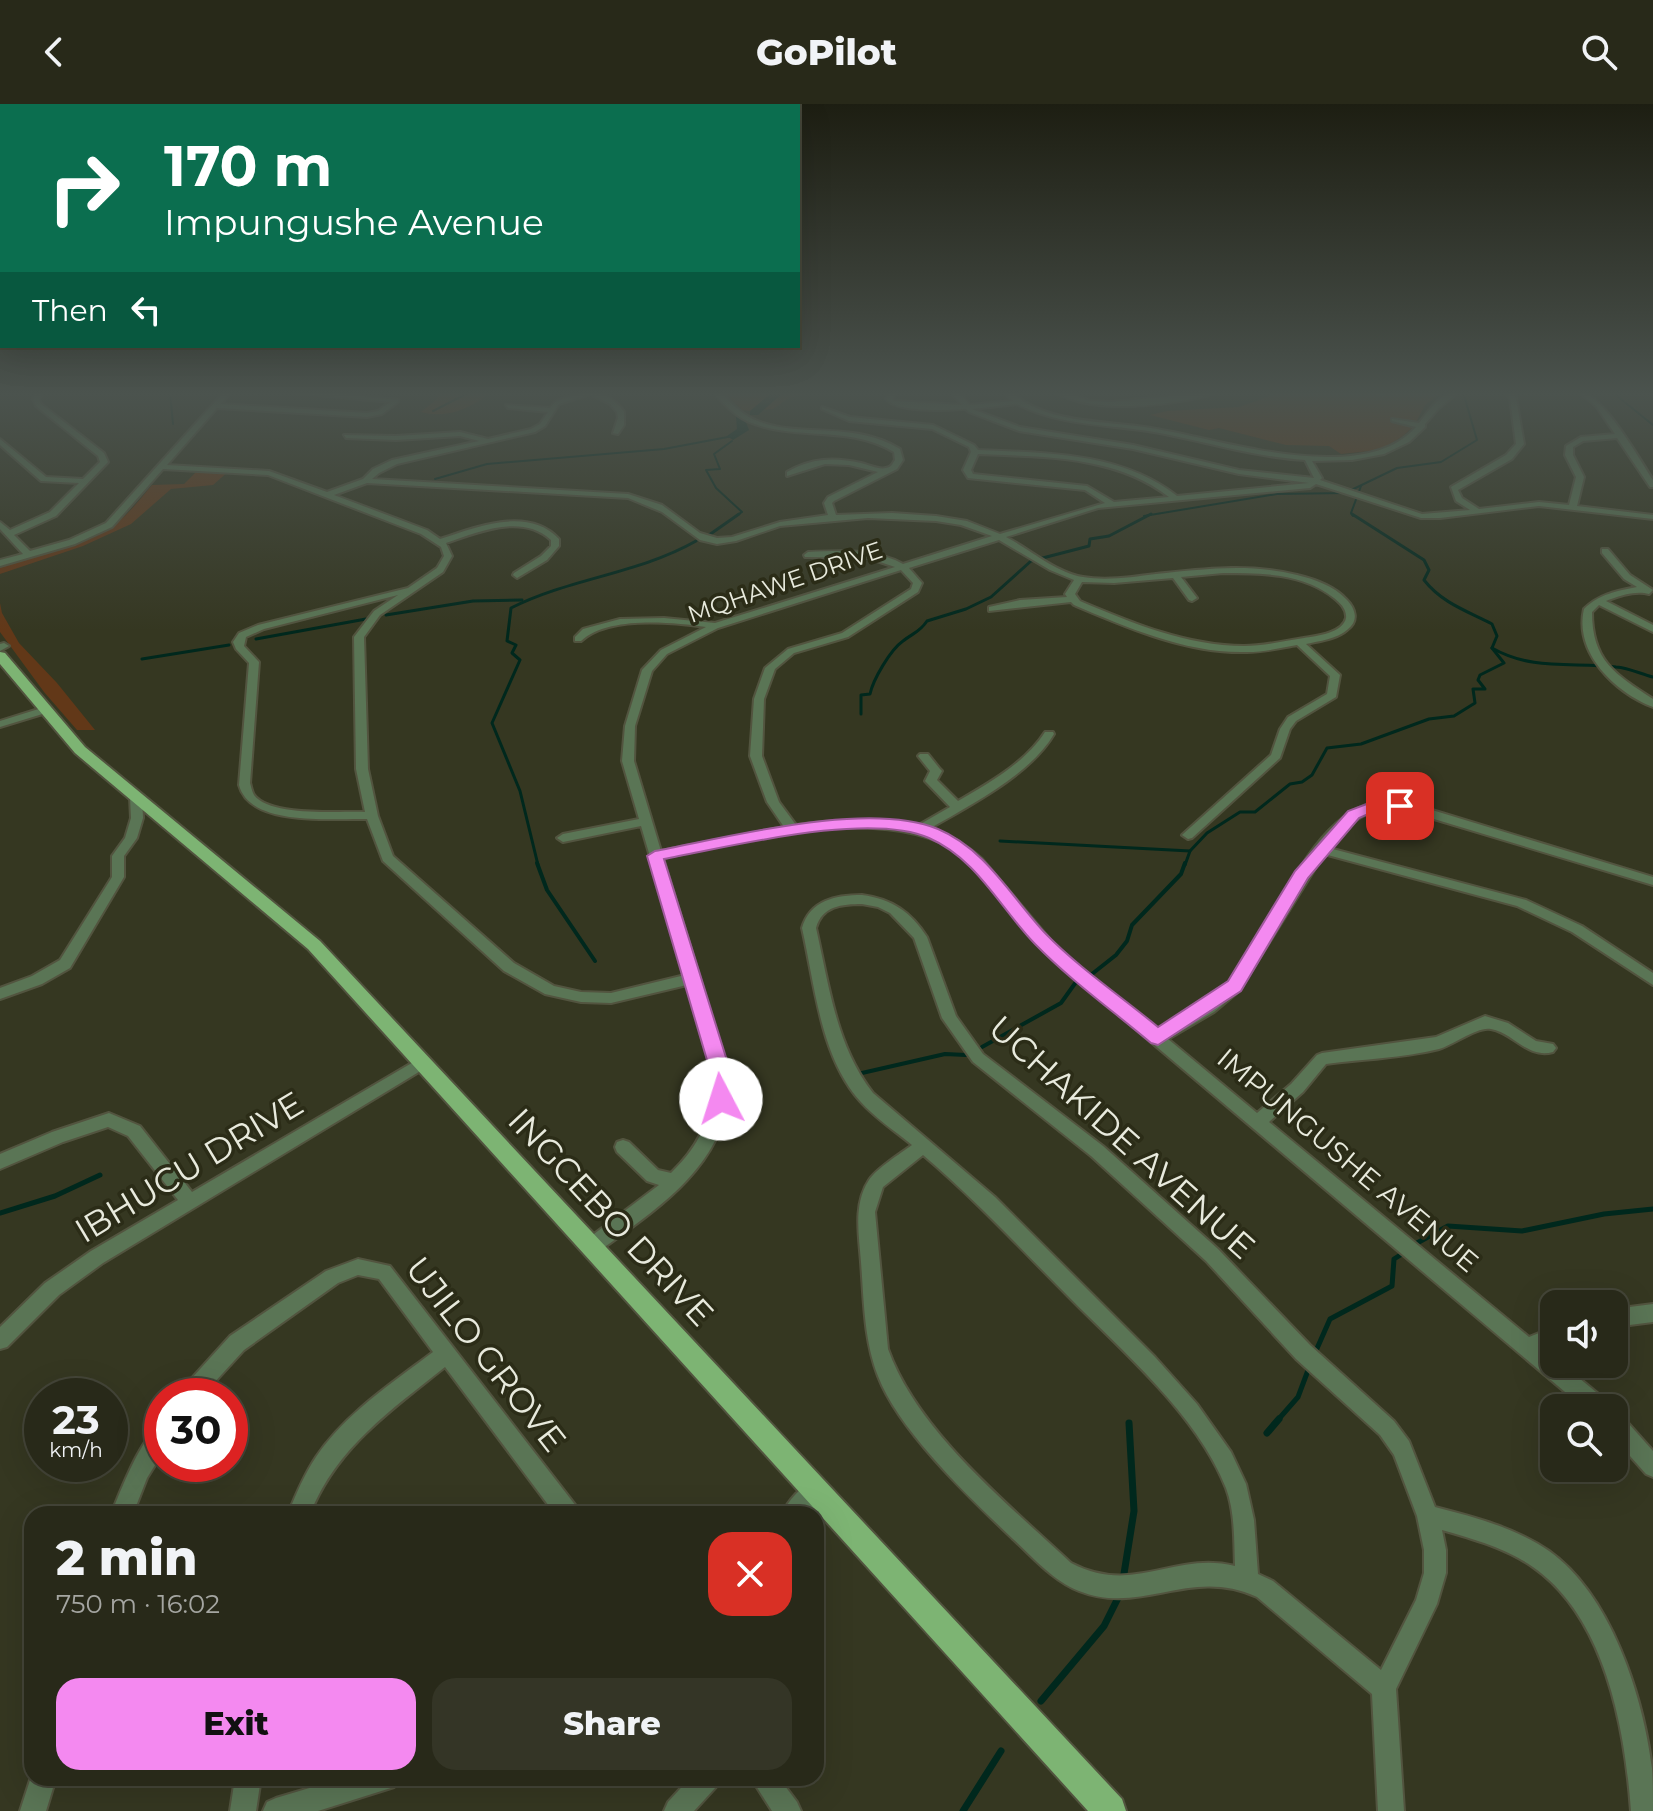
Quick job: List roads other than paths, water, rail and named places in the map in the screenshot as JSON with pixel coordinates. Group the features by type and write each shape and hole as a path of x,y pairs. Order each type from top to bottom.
{"main road":[{"name":"INGCEBO DRIVE","path":"1,648 40,704 80,750 314,945 1110,1811"}],"street":[{"path":"36,472 44,479 85,481"},
{"path":"9,534 50,516 95,472"},
{"path":"0,563 72,542 109,525 158,472"},
{"path":"264,472 424,532 447,549 447,560 440,570 377,613 359,637 362,769 383,851 399,871 509,967 550,990 581,997 611,998 694,978"},
{"path":"366,481 375,472"},
{"path":"790,474 794,472"},
{"path":"833,519 828,503 831,499 886,472"},
{"path":"968,472 971,476 1087,488 1111,503"},
{"path":"1132,472 1155,480 1175,498"},
{"path":"1238,472 1317,481 1421,516 1526,504 1573,506 1653,517"},
{"path":"1313,472 1317,481"},
{"path":"1477,511 1459,499 1454,489 1484,472"},
{"path":"1573,506 1580,477 1577,472"},
{"path":"327,495 366,481 629,496 665,510 699,536 714,541 732,540 778,524 925,517 970,525 1079,579 1262,572 1290,575 1321,586 1337,596 1350,611 1349,627 1339,634 1253,649 1225,648 1162,633 1072,599 1020,603 992,609"},
{"name":"MQHAWE DRIVE","path":"592,1246 676,1181 703,1148 713,1129 721,1099 719,1067 628,761 630,726 640,689 647,670 657,658 678,643 715,626 1111,503 1302,487 1317,481"},
{"path":"0,524 29,555"},
{"path":"440,542 484,528 526,524 543,526 555,539 555,546 544,558 517,575"},
{"path":"1605,551 1627,577 1649,591"},
{"path":"792,829 773,802 757,762 757,717 764,680 774,663 784,656 845,635 915,590 917,580 900,567 871,556 808,555"},
{"path":"1175,575 1192,598"},
{"path":"1072,599 1070,594 1079,579"},
{"path":"372,816 278,810 262,806 248,796 244,783 254,662 238,642 242,635 261,627 416,587"},
{"path":"1649,591 1598,601 1587,611 1586,621 1592,654 1602,667 1653,704"},
{"path":"1598,601 1653,629"},
{"path":"578,639 586,629 601,625 683,620 715,626"},
{"path":"1188,835 1276,756 1292,719 1332,695 1335,675 1299,642"},
{"path":"0,724 40,704"},
{"path":"921,829 1043,746 1049,734"},
{"path":"924,756 936,771 931,781 933,786 957,807"},
{"path":"0,994 31,983 65,964 118,877 118,856 131,838 137,818 136,797"},
{"path":"1158,1038 1235,986 1301,875 1354,815 1372,807 1400,806 1653,881"},
{"path":"563,838 644,822"},
{"name":"IMPUNGUSHE AVENUE","path":"655,856 827,824 921,829 953,843 970,856 1041,940 1583,1394"},
{"path":"1322,850 1521,903 1589,936 1653,980"},
{"name":"UCHAKIDE AVENUE","path":"1247,1581 1243,1520 1236,1486 1220,1453 1199,1424 1135,1350 975,1190 860,1091 841,1056 809,928 811,918 823,908 846,901 872,901 886,905 912,926 928,960 940,999 966,1045 986,1065 1097,1151 1212,1255 1297,1346 1378,1418 1409,1460 1428,1516 1435,1550 1435,1573 1429,1594 1384,1688"},
{"path":"1258,1122 1297,1088 1322,1059 1438,1043 1485,1022 1514,1034 1533,1048 1548,1048"},
{"name":"IBHUCU DRIVE","path":"0,1340 72,1274 188,1200 422,1063"},
{"path":"0,1162 58,1137 109,1120 121,1122 134,1131 188,1200"},
{"path":"923,1146 876,1183 866,1212 878,1349 884,1369 898,1395 957,1467 1063,1571 1087,1585 1122,1590 1203,1574 1228,1575 1247,1581 1265,1589 1384,1688 1391,1811"},
{"path":"623,1147 653,1176 676,1181"},
{"name":"UJILO GROVE","path":"205,1378 237,1343 332,1277 350,1268 384,1272 562,1506"},
{"path":"1628,1316 1653,1313"},
{"path":"1528,1347 1540,1342"},
{"path":"302,1506 328,1454 345,1435 446,1354"},
{"path":"1628,1438 1653,1467"},
{"path":"125,1506 144,1464"},
{"path":"800,1506 814,1491"},
{"path":"1428,1516 1491,1534 1530,1552 1560,1575 1577,1595 1603,1641 1635,1730 1644,1811"},
{"path":"33,1811 41,1786"},
{"path":"243,1811 247,1786"},
{"path":"276,1811 359,1786"},
{"path":"677,1811 700,1786"},
{"path":"770,1786 788,1811"}],"waterway":[{"path":"435,479 460,472"},
{"path":"707,472 716,488 742,512 739,514"},
{"path":"1149,515 1277,494 1345,493 1389,472"},
{"path":"1353,516 1351,513 1361,486"},
{"path":"709,535 739,514"},
{"path":"1352,514 1424,560 1429,570 1424,580 1439,595 1492,624 1497,636 1492,648"},
{"path":"861,714 861,695 870,694 878,673 893,651 927,621 966,609 991,597 1031,561 1089,546 1090,539 1109,536 1149,515"},
{"path":"1144,516 1149,515"},
{"path":"538,865 520,791 492,723 520,660 512,653 516,645 507,641 511,608 557,590 651,561 696,541"},
{"path":"386,615 473,601 522,600"},
{"path":"256,639 366,619"},
{"path":"142,659 229,645"},
{"path":"1190,851 1207,833 1240,812 1255,812 1290,784 1302,782 1312,775 1327,748 1361,744 1429,719 1454,716 1475,703 1473,689 1485,689 1478,680 1480,675 1504,663 1492,648"},
{"path":"1492,648 1537,663 1616,667 1653,677"},
{"path":"1000,841 1190,851"},
{"path":"1185,865 1190,851"},
{"path":"537,863 547,890 595,961"},
{"path":"1092,974 1116,955 1127,941 1132,925 1181,874 1185,863"},
{"path":"982,1047 1061,1003 1076,982"},
{"path":"862,1073 945,1054 966,1055"},
{"path":"0,1213 55,1196 100,1175"},
{"path":"1417,1243 1448,1226 1522,1231 1604,1214 1653,1209"},
{"path":"1315,1353 1330,1319 1392,1286 1394,1259 1402,1254"},
{"path":"1277,1421 1298,1397 1310,1365"},
{"path":"1267,1433 1279,1419"},
{"path":"1123,1580 1134,1511 1129,1423"},
{"path":"1041,1701 1104,1626 1119,1596"},
{"path":"963,1811 1001,1751"}]}
